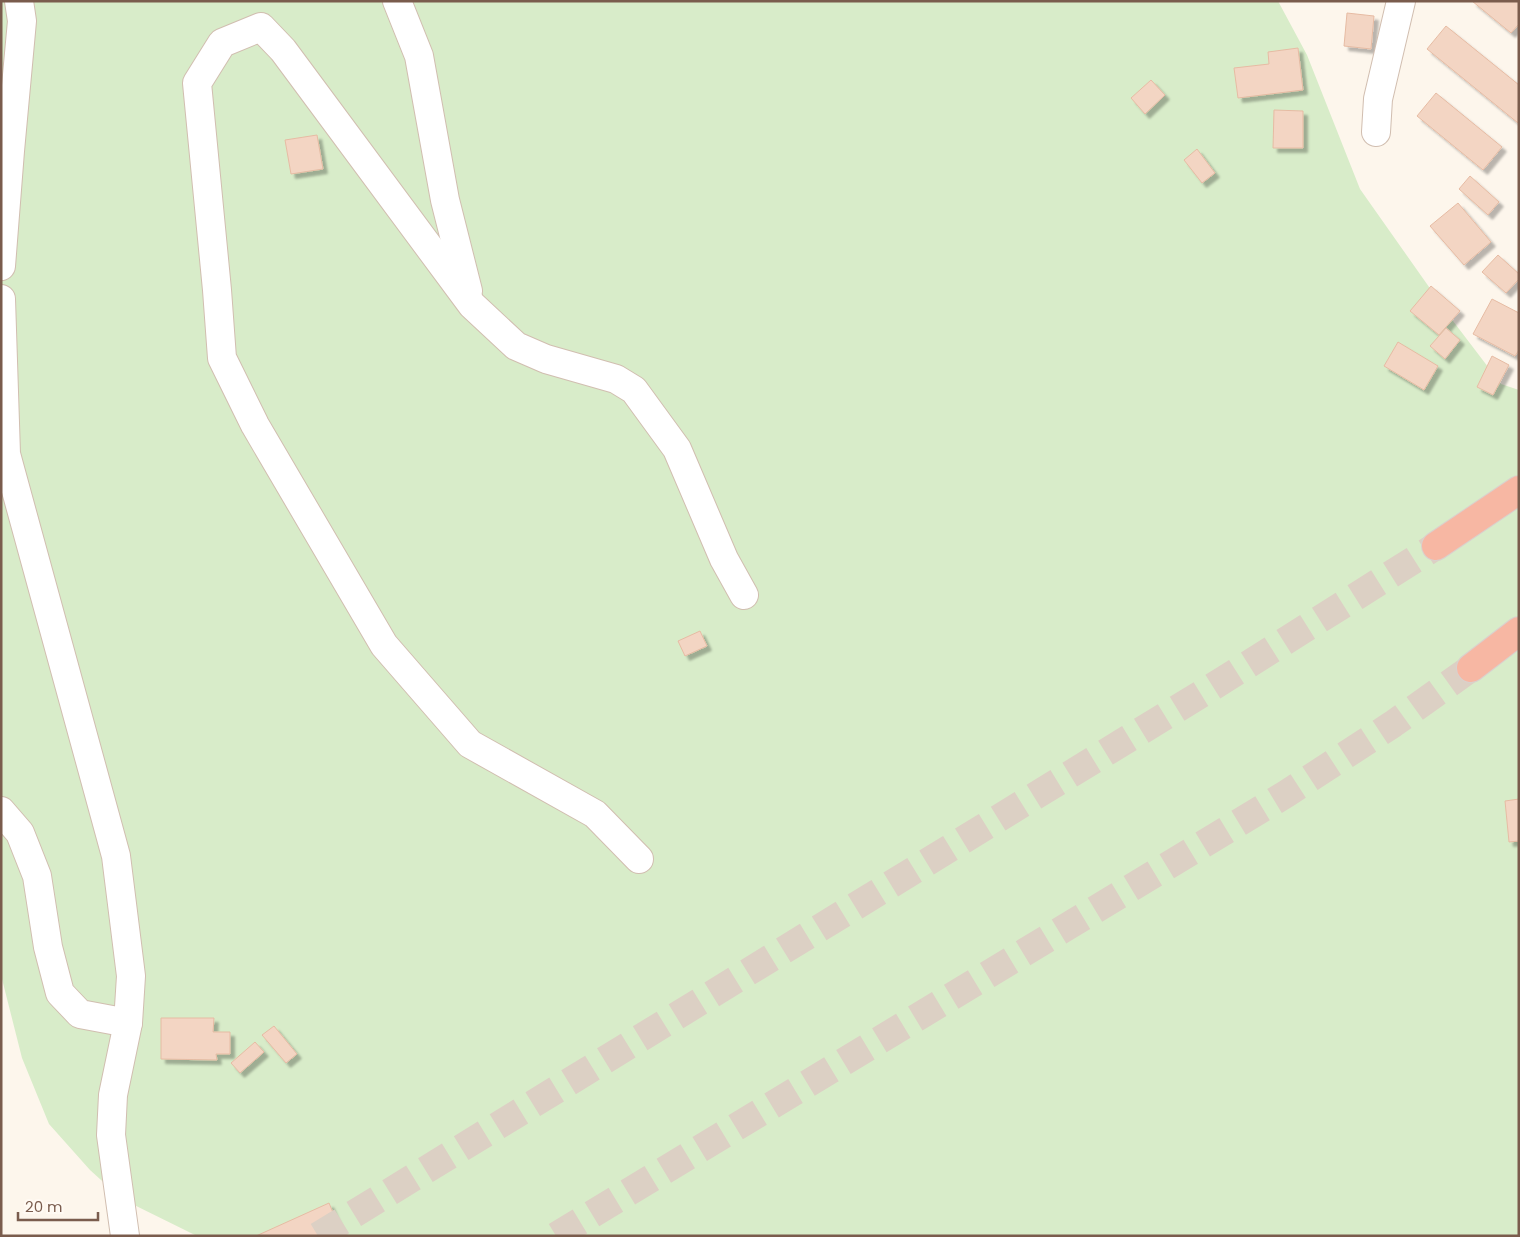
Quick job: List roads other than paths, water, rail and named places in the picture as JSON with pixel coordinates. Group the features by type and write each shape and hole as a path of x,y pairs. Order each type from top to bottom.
{"highway":[{"path":"1436,546 1519,490"},
{"path":"1472,668 1519,631"}],"street":[{"path":"1,266 22,20 19,1"},
{"path":"397,1 419,56 445,200 472,305"},
{"path":"1376,132 1378,99 1401,1"},
{"path":"639,859 595,814 470,744 390,652 384,645 243,402 222,358 197,83 222,43 261,27 283,50 472,305 516,346 546,359 616,380 634,390 677,449 724,559 744,595"},
{"path":"1,299 6,454 116,856 130,976 128,1023 113,1095 111,1135 125,1236"},
{"path":"1,811 20,834 37,876 48,946 60,993 80,1014 128,1023"}],"tunnel":[{"path":"318,1236 1206,691 1436,546"},
{"path":"556,1236 1286,794 1393,724 1471,668"}]}
